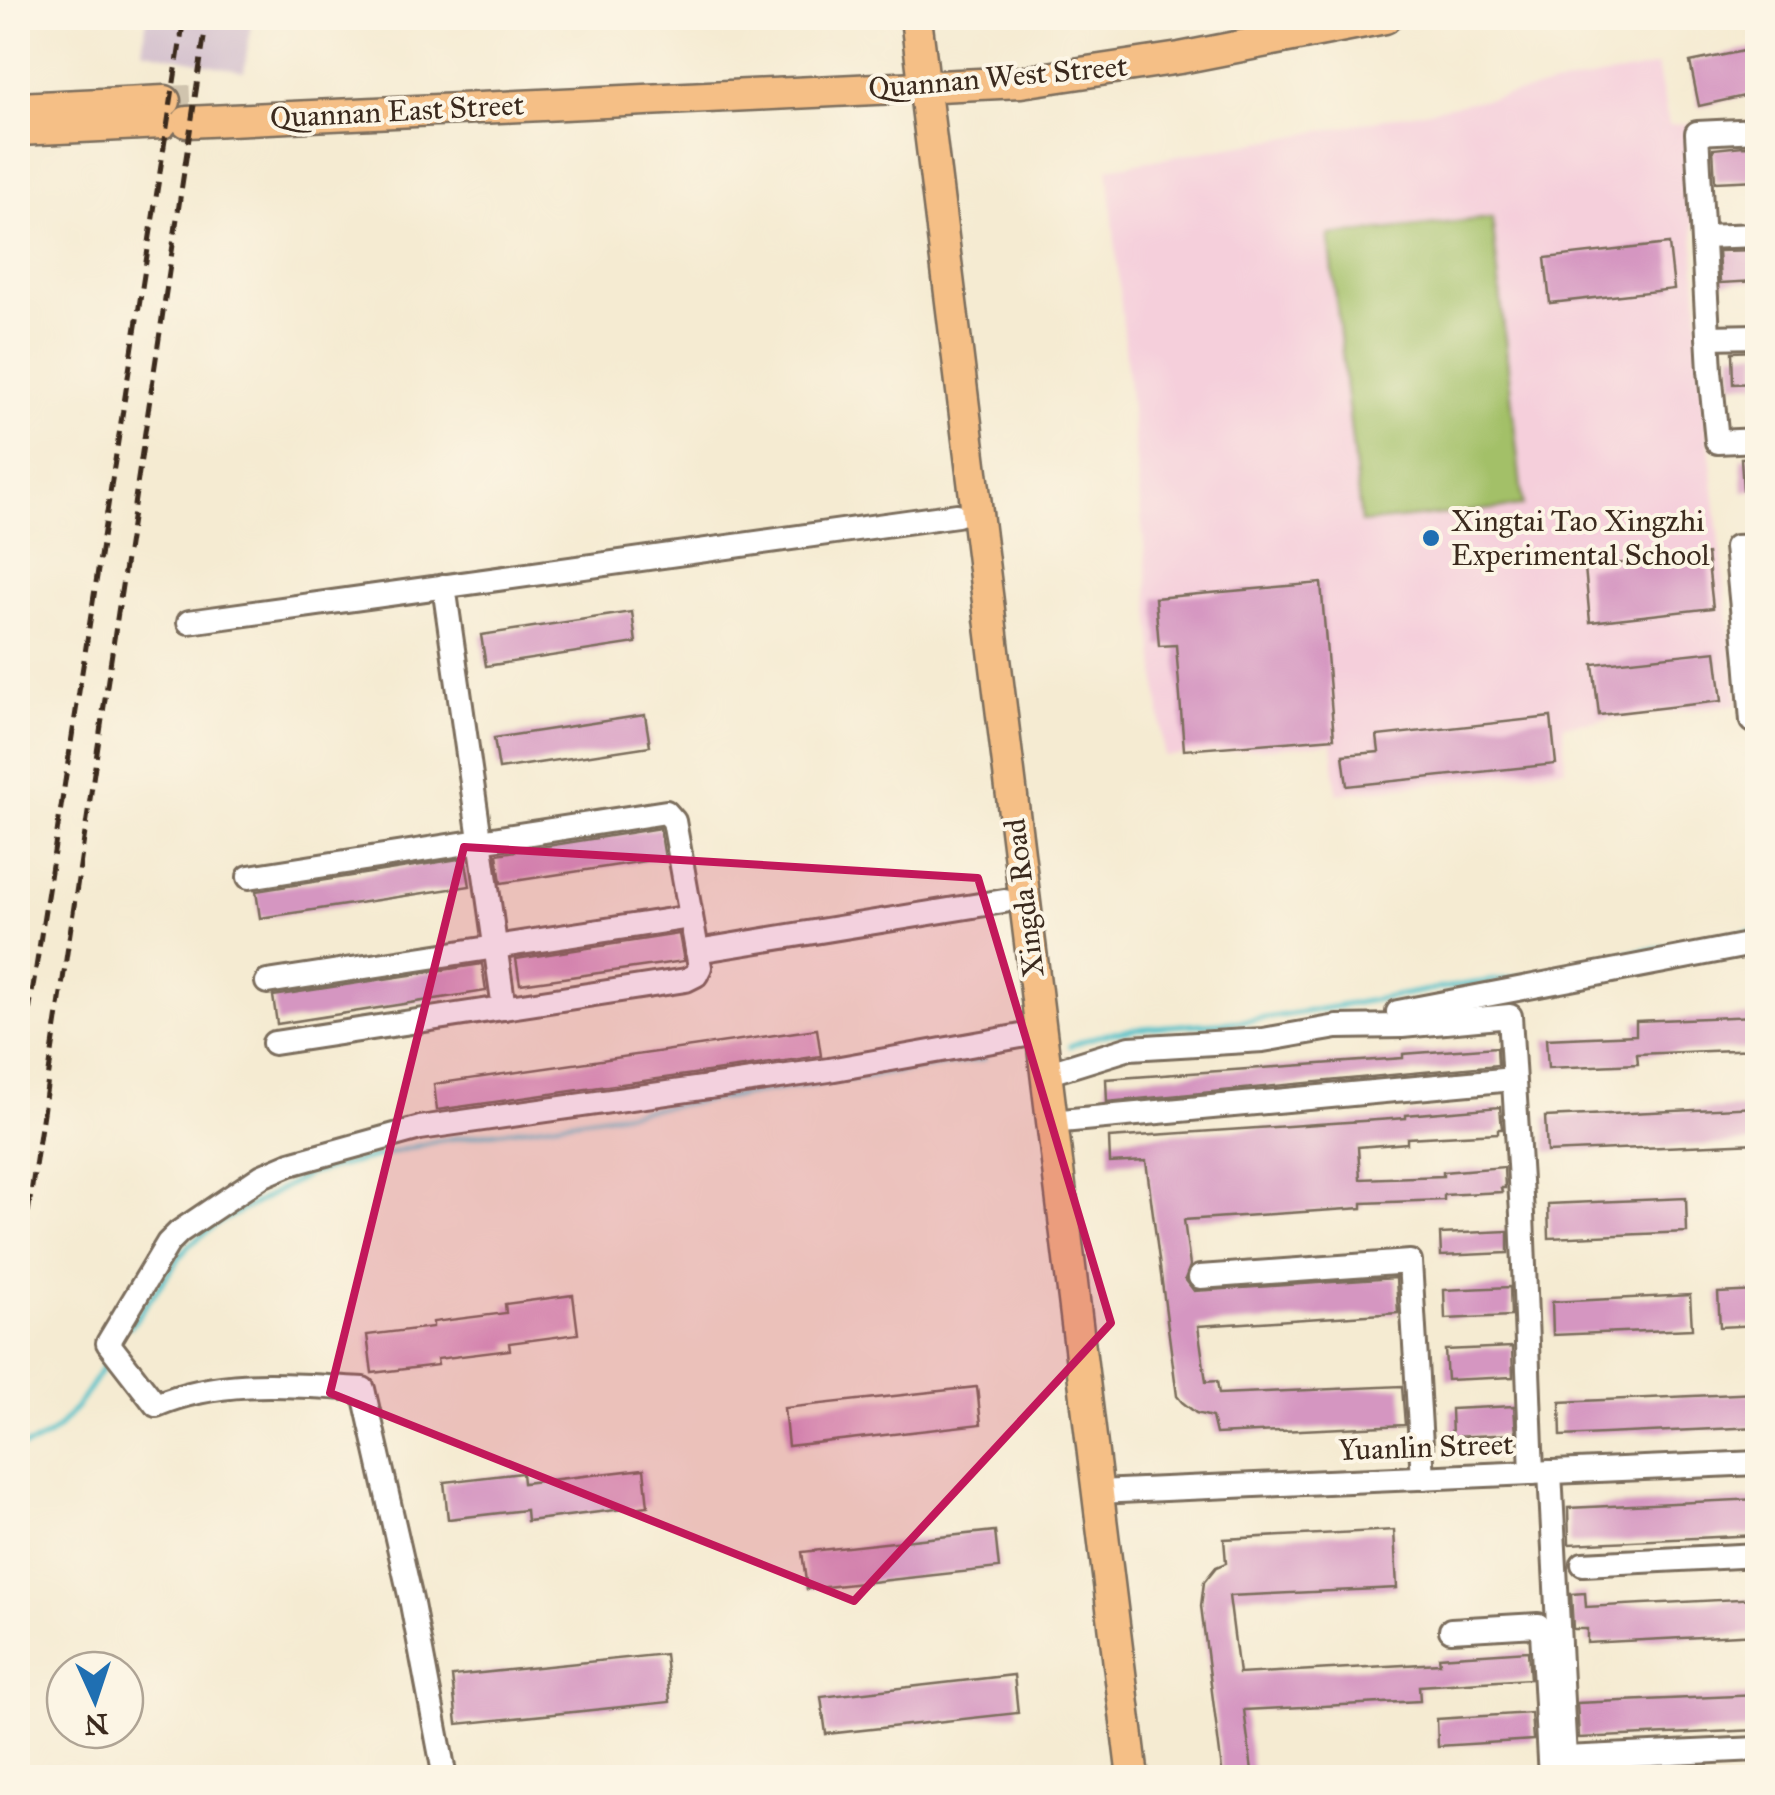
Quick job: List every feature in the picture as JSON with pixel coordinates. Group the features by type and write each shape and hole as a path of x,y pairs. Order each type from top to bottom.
{"main road":[{"name":"Xingda Road","path":"898,18 914,77 1046,1074 1133,1778"},
{"name":"Xingda Road","path":"916,18 914,77 957,514 1112,1778"},
{"name":"Quannan West Street","path":"607,91 914,77 1086,54 1281,18"},
{"name":"Quannan West Street","path":"914,77 994,84 1089,74 1385,18"},
{"name":"Quannan East Street","path":"18,130 176,112 607,91"},
{"name":"Quannan East Street","path":"18,108 176,112"}],"street":[{"path":"1758,130 1696,133 1717,442 1758,440"},
{"path":"1702,237 1758,235"},
{"path":"1708,338 1758,336"},
{"path":"189,622 957,514"},
{"path":"1758,546 1736,547 1752,658 1752,722 1758,721"},
{"path":"444,586 504,1008"},
{"path":"249,878 666,812 674,821 700,967 696,975 686,980 274,1044"},
{"path":"697,952 1004,901"},
{"path":"267,982 691,916"},
{"path":"1046,1074 1130,1048 1263,1040 1758,942"},
{"path":"1328,1028 1510,1016 1565,1768 1758,1749"},
{"path":"446,1778 412,1604 363,1389 252,1384 206,1389 156,1405 108,1342 168,1243 178,1232 262,1176 290,1164 420,1128 829,1070 1020,1036"},
{"path":"1052,1122 1513,1079"},
{"path":"1200,1277 1410,1262 1423,1478"},
{"name":"Yuanlin Street","path":"1097,1492 1758,1463"},
{"path":"1583,1564 1758,1556"},
{"path":"1452,1630 1538,1625 1542,1632 1550,1778"}],"highlighted area":[{"path":"464,847 978,878 1111,1323 854,1601 330,1393"}],"shaded area":[{"path":"147,18 252,18 244,72 142,50"},
{"name":"Xingtai Tao Xingzhi Experimental School","path":"1657,66 1669,125 1689,124 1701,372 1738,704 1563,725 1565,768 1337,794 1332,743 1164,756 1108,168"}],"green space":[{"path":"1492,218 1523,506 1361,523 1329,236"}],"building":[{"path":"1758,48 1758,93 1699,106 1690,62"},
{"path":"1758,147 1758,180 1715,182 1713,149"},
{"path":"1669,244 1674,289 1550,303 1545,258"},
{"path":"1758,250 1758,281 1720,283 1718,251"},
{"path":"1758,351 1758,383 1733,384 1732,352"},
{"path":"1758,457 1758,490 1743,491 1741,458"},
{"path":"1707,554 1713,608 1590,622 1585,567"},
{"path":"1321,583 1334,738 1184,750 1176,645 1159,646 1155,598"},
{"path":"632,612 636,643 486,666 481,635"},
{"path":"1716,651 1722,701 1599,715 1593,664"},
{"path":"645,715 650,746 499,769 494,738"},
{"path":"1551,717 1556,764 1347,786 1343,755 1379,752 1377,736"},
{"path":"660,828 665,858 501,883 497,854"},
{"path":"465,858 470,886 260,918 256,891"},
{"path":"679,934 684,961 520,984 516,959"},
{"path":"482,964 486,991 277,1024 273,996"},
{"path":"1755,1016 1757,1049 1637,1054 1638,1064 1548,1068 1546,1039 1636,1035 1636,1021"},
{"path":"817,1029 821,1056 437,1110 434,1084"},
{"path":"1497,1047 1498,1065 1107,1102 1106,1079 1403,1058 1403,1054"},
{"path":"1500,1107 1502,1129 1498,1133 1407,1138 1407,1143 1358,1147 1360,1179 1443,1176 1443,1172 1504,1167 1502,1192 1444,1195 1444,1200 1362,1203 1362,1208 1184,1220 1190,1266 1185,1279 1194,1291 1396,1278 1398,1313 1198,1326 1206,1382 1217,1381 1219,1394 1402,1386 1405,1425 1216,1434 1212,1417 1196,1413 1182,1402 1177,1396 1146,1161 1110,1163 1109,1138 1406,1118"},
{"path":"1758,1107 1758,1143 1547,1152 1545,1117"},
{"path":"1686,1198 1687,1232 1549,1238 1548,1204"},
{"path":"1508,1231 1508,1253 1441,1256 1440,1234"},
{"path":"1510,1287 1511,1316 1445,1319 1444,1290"},
{"path":"1758,1291 1758,1325 1720,1327 1718,1293"},
{"path":"573,1295 578,1334 509,1343 510,1350 437,1359 438,1365 372,1373 367,1335 506,1313 505,1304"},
{"path":"1690,1295 1692,1329 1553,1335 1552,1302"},
{"path":"1512,1347 1513,1377 1447,1380 1445,1350"},
{"path":"977,1387 981,1424 788,1446 784,1408"},
{"path":"1758,1393 1758,1427 1561,1436 1560,1402"},
{"path":"1514,1406 1516,1434 1452,1437 1451,1409"},
{"path":"644,1469 648,1506 527,1521 526,1510 448,1519 444,1482 522,1473 523,1483"},
{"path":"1758,1499 1758,1535 1569,1544 1568,1508"},
{"path":"1394,1530 1397,1588 1229,1596 1239,1674 1440,1663 1439,1657 1528,1651 1530,1679 1419,1686 1420,1701 1244,1710 1253,1778 1223,1778 1201,1606 1204,1582 1216,1567 1226,1563 1224,1539"},
{"path":"995,1531 999,1568 807,1589 802,1552"},
{"path":"1585,1593 1586,1607 1758,1598 1758,1634 1587,1643 1587,1629 1573,1629 1571,1594"},
{"path":"665,1654 670,1702 457,1724 452,1676"},
{"path":"1014,1675 1018,1713 826,1734 821,1697"},
{"path":"1758,1695 1758,1730 1579,1738 1577,1703"},
{"path":"1531,1713 1533,1740 1438,1746 1437,1719"}],"waterway":[{"path":"1574,967 1758,931"},
{"path":"1070,1046 1136,1029 1251,1020 1524,977"},
{"path":"130,1327 188,1246 217,1224 309,1174 437,1141 984,1059"},
{"path":"18,1447 48,1436 60,1425 110,1357"}],"tunnel":[{"path":"165,101 190,100"}],"railway":[{"path":"18,1083 184,18"},
{"path":"18,1280 207,18"}],"place":[{"name":"Xingtai Tao Xingzhi Experimental School","path":"1431,538"}]}
